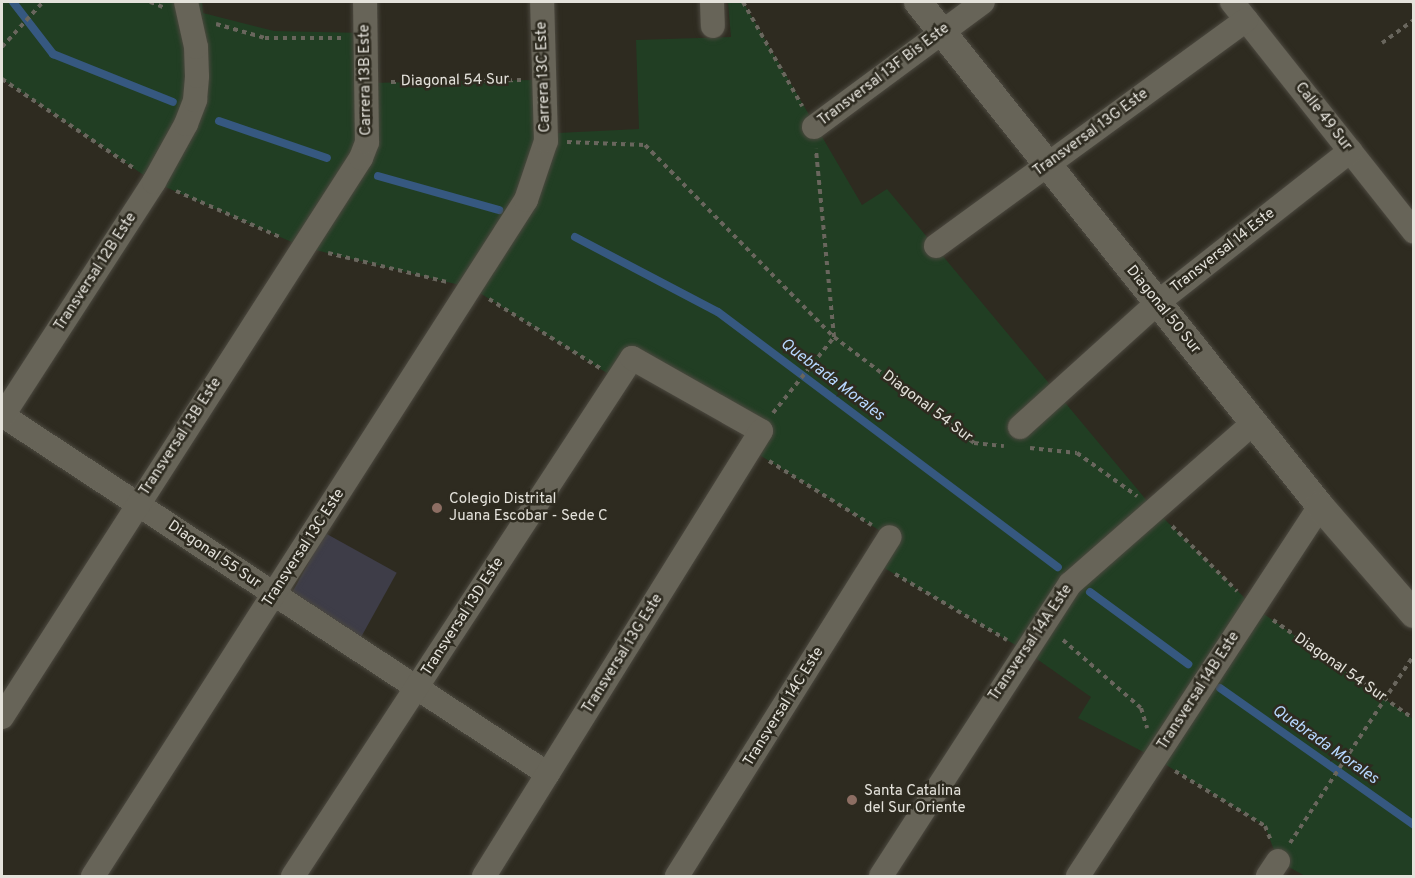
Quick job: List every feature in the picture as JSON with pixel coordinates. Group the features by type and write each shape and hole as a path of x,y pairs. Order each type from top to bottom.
{"street":[{"name":"Carrera 13B Este","path":"361,158 367,142 365,2"},
{"name":"Carrera 13C Este","path":"516,219 534,181 546,141 542,2"},
{"path":"712,2 714,26"},
{"name":"Diagonal 50 Sur","path":"918,2 1320,506 1413,614"},
{"name":"Transversal 13F Bis Este","path":"814,127 983,2"},
{"name":"Transversal 12B Este","path":"2,416 154,182 186,124 195,100 196,47 186,9"},
{"name":"Calle 49 Sur","path":"1239,10 1413,232"},
{"name":"Transversal 13G Este","path":"936,246 1048,164 1239,10"},
{"name":"Transversal 14 Este","path":"1017,440 1157,303 1350,151"},
{"name":"Transversal 13B Este","path":"2,717 361,158"},
{"name":"Transversal 13C Este","path":"93,876 516,219"},
{"name":"Transversal 13D Este","path":"293,876 632,358 755,440"},
{"name":"Diagonal 55 Sur","path":"2,416 548,774"},
{"name":"Transversal 14A Este","path":"881,876 1024,650 1070,584 1153,508 1253,423"},
{"name":"Transversal 13G Este","path":"484,876 755,440"},
{"name":"Transversal 14B Este","path":"1078,876 1320,506"},
{"name":"Transversal 14C Este","path":"677,876 890,537"}],"path":[{"path":"2,47 43,2"},
{"path":"150,2 186,9 265,38 365,38"},
{"path":"743,2 814,127 834,337 811,361 755,440 890,537"},
{"path":"1382,43 1413,20"},
{"name":"Diagonal 54 Sur","path":"366,82 544,80"},
{"name":"Diagonal 54 Sur","path":"546,141 645,145 834,337 974,443 1017,440 1077,453 1153,508 1254,607 1413,719"},
{"path":"874,562 1024,650"},
{"path":"1273,869 1413,655"}],"green space":[{"path":"2,2 202,2 203,13 274,31 365,33 366,83 532,80 537,134 639,129 636,40 731,37 728,2 743,2 862,205 887,189 1153,508 1254,607 1413,719 1413,876 1305,876 1278,861 1265,826 1155,758 1078,718 1091,697 1024,650 874,562 890,537 750,449 760,432 632,358 618,380 472,288 303,247 154,182 2,79"}],"building":[{"path":"325,533 397,573 361,637 289,598"}],"waterway":[{"name":"Quebrada Morales","path":"13,2 53,54 173,102"},
{"name":"Quebrada Morales","path":"219,121 327,158"},
{"name":"Quebrada Morales","path":"378,176 499,210"},
{"name":"Quebrada Morales","path":"575,237 718,312 1058,567"},
{"name":"Quebrada Morales","path":"1090,592 1188,664"},
{"name":"Quebrada Morales","path":"1220,688 1414,825"}],"place":[{"name":"Colegio Distrital Juana Escobar - Sede C","path":"437,508"},
{"name":"Santa Catalina del Sur Oriente","path":"852,800"}]}
